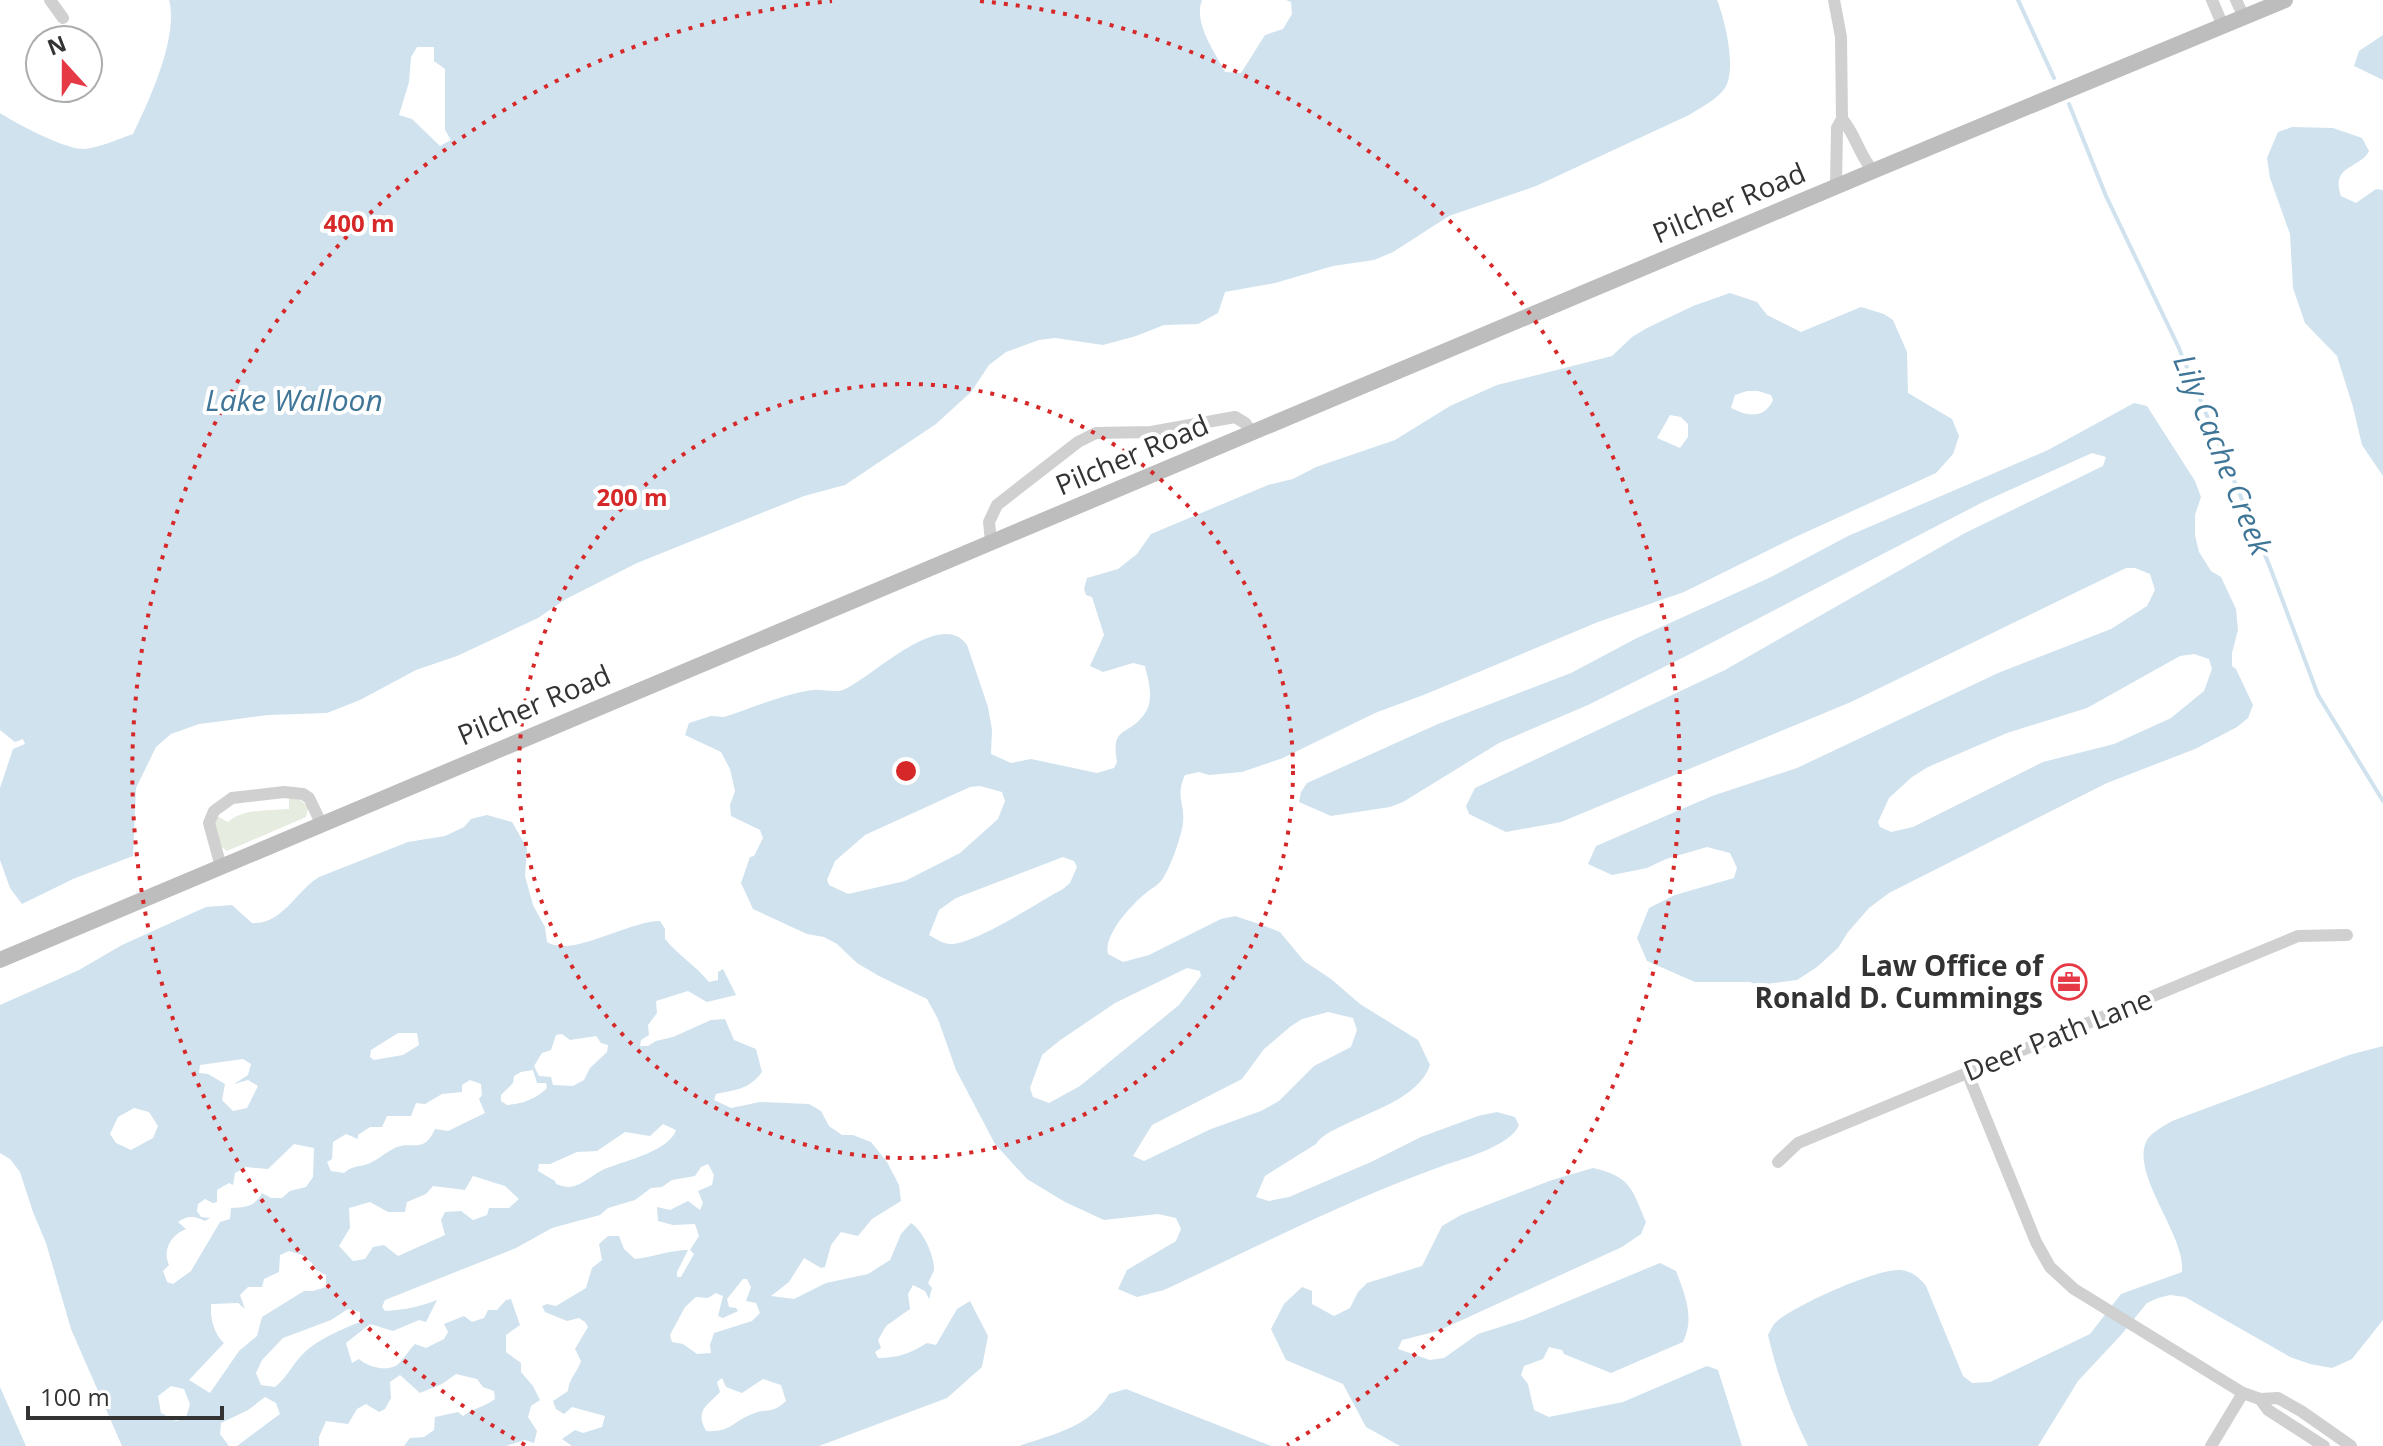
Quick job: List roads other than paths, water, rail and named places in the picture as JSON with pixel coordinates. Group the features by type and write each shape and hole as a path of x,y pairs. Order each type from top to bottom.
{"street":[{"path":"50,0 63,18"},
{"path":"1834,0 1841,37 1842,119 1837,128 1836,186"},
{"path":"2212,0 2223,26"},
{"path":"2236,0 2244,17"},
{"name":"Pilcher Road","path":"0,960 1836,186 2285,0"},
{"path":"1842,119 1850,128 1860,156 1873,171"},
{"path":"991,542 989,522 997,505 1078,442 1096,433 1160,431 1235,417 1252,432"},
{"path":"221,867 209,823 214,811 232,798 284,792 303,794 309,798 321,823"},
{"name":"Deer Path Lane","path":"1778,1162 1798,1143 2298,936 2347,935"},
{"path":"1967,1072 2042,1254 2063,1281 2243,1393 2260,1399 2278,1398 2351,1446"},
{"path":"2211,1446 2243,1393"},
{"path":"2260,1399 2268,1410 2324,1446"}],"water":[{"name":"Lake Walloon","path":"169,0 1202,0 1200,18 1211,46 1225,72 1241,73 1265,35 1283,29 1292,14 1291,2 1286,0 1717,0 1726,32 1730,69 1725,88 1689,115 1536,186 1449,216 1393,252 1374,260 1333,266 1275,283 1225,292 1218,313 1198,324 1164,325 1103,345 1055,338 1039,340 1006,352 989,365 971,392 936,424 845,485 804,496 637,563 566,599 538,618 457,656 416,670 360,700 327,713 268,715 199,724 171,734 156,747 136,788 133,856 73,879 22,904 10,888 0,860 0,788 13,749 25,744 23,739 15,742 0,730 0,113 42,136 77,148 97,147 133,134 161,68 171,15","holes":["417,47 434,47 434,61 445,69 445,130 451,140 440,146 412,119 399,115 409,82 411,57"]},
{"path":"2383,35 2383,80 2354,66 2359,51"},
{"path":"2292,127 2333,128 2362,138 2369,151 2339,178 2341,196 2356,203 2376,189 2383,190 2383,476 2362,445 2337,356 2305,323 2293,288 2290,234 2270,178 2267,158 2278,132"},
{"path":"1730,293 1757,302 1767,315 1801,332 1861,307 1884,314 1893,320 1907,352 1908,393 1952,419 1959,436 1953,454 1936,473 1684,592 1598,622 1375,713 1283,758 1242,772 1185,775 1180,794 1183,823 1171,862 1161,881 1120,920 1110,938 1108,954 1123,962 1149,955 1221,919 1235,916 1262,925 1280,932 1304,961 1360,1004 1418,1040 1430,1065 1416,1086 1405,1095 1321,1138 1265,1176 1256,1197 1269,1201 1289,1197 1421,1137 1478,1116 1497,1112 1515,1117 1519,1125 1507,1139 1487,1150 1374,1193 1164,1290 1137,1297 1118,1289 1127,1270 1176,1241 1181,1229 1176,1218 1158,1214 1104,1220 1065,1202 1027,1179 995,1144 956,1070 938,1019 927,999 857,963 837,944 824,937 807,934 753,909 741,883 750,857 754,856 763,838 760,830 731,816 730,805 735,791 730,769 721,752 685,735 689,723 711,716 724,717 802,692 843,690 923,640 940,635 955,636 967,645 988,707 992,730 991,754 1011,763 1031,759 1097,773 1114,768 1118,737 1137,723 1147,710 1149,685 1145,666 1133,663 1103,672 1090,666 1104,635 1092,597 1086,595 1084,589 1087,578 1118,569 1137,554 1151,534 1268,485 1293,479 1316,467 1395,440 1450,406 1497,385 1612,356 1632,337 1693,306","holes":["1758,391 1771,395 1773,400 1765,411 1749,414 1731,408 1735,395","1670,415 1681,417 1688,424 1688,437 1680,448 1657,438","980,786 1002,792 1005,801 998,819 960,853 905,881 848,894 829,885 827,880 835,861 865,835 970,787","1063,857 1074,861 1077,867 1070,883 1063,889 978,936 947,944 929,935 939,910 956,898","1187,968 1200,971 1201,976 1179,1005 1080,1086 1049,1103 1033,1097 1030,1088 1042,1055 1115,1003","1328,1012 1353,1018 1357,1030 1351,1047 1314,1066 1279,1101 1144,1161 1133,1156 1152,1125 1242,1079 1264,1049 1302,1019"]},
{"path":"2134,403 2147,406 2195,481 2201,497 2195,515 2195,535 2199,552 2211,571 2221,577 2236,609 2238,630 2232,666 2253,705 2248,718 2195,749 2107,783 1889,893 1869,908 1838,948 1797,980 1758,985 1750,982 1695,982 1647,961 1637,938 1649,908 1675,895 1734,878 1737,868 1730,853 1707,847 1647,868 1612,875 1588,864 1596,846 1712,796 1797,768 1998,673 2111,629 2147,606 2155,590 2150,574 2126,568 1851,702 1561,822 1506,832 1469,814 1466,806 1475,788 1725,670 1965,533 2103,466 2106,457 2092,453 1983,502 1588,705 1499,743 1403,802 1390,807 1331,816 1299,802 1307,783 1438,724 1571,673 1637,638 1769,578 1848,536 2048,450","holes":["2194,654 2209,659 2212,669 2204,691 2171,718 2114,744 2043,762 1913,827 1891,832 1880,827 1878,822 1889,798 1928,767 2007,733 2087,708 2180,656"]},
{"path":"487,815 512,822 527,848 525,876 533,905 545,927 547,942 558,946 571,945 660,921 665,929 665,939 709,982 718,980 718,972 723,969 736,995 707,1002 688,991 656,1001 657,1013 648,1025 649,1035 641,1040 640,1046 673,1037 711,1020 725,1019 734,1040 756,1049 762,1072 747,1085 716,1094 714,1100 731,1108 760,1102 809,1104 821,1111 829,1126 842,1135 853,1135 871,1142 887,1162 899,1185 901,1201 872,1219 858,1236 841,1232 831,1245 825,1267 821,1268 804,1258 789,1282 771,1296 794,1299 826,1283 868,1274 890,1260 901,1234 911,1223 924,1238 933,1258 934,1271 928,1283 932,1288 929,1299 925,1291 913,1285 908,1294 910,1309 886,1326 878,1340 881,1348 875,1352 878,1358 892,1357 927,1343 936,1345 957,1309 970,1301 988,1336 982,1367 947,1398 819,1446 572,1446 562,1439 575,1430 583,1433 602,1427 605,1416 572,1407 564,1414 556,1409 553,1401 568,1391 581,1361 575,1349 588,1327 579,1318 567,1321 545,1312 542,1306 556,1306 586,1288 592,1268 602,1260 599,1244 608,1236 619,1236 624,1249 635,1259 688,1250 677,1272 677,1277 681,1277 694,1254 690,1250 699,1236 695,1224 673,1225 658,1221 657,1207 670,1210 688,1201 700,1210 703,1203 698,1191 712,1185 714,1175 708,1164 701,1167 695,1176 651,1188 635,1200 608,1208 600,1215 552,1228 516,1248 385,1300 382,1307 385,1311 411,1308 437,1300 426,1322 419,1320 393,1331 370,1324 346,1343 352,1363 359,1359 377,1368 393,1367 415,1344 426,1348 444,1339 448,1332 444,1324 464,1316 472,1322 484,1318 488,1310 497,1310 511,1299 520,1325 506,1335 506,1352 521,1363 521,1372 540,1400 531,1406 528,1417 537,1431 534,1443 525,1440 506,1446 404,1446 410,1438 424,1437 434,1430 435,1417 458,1412 463,1416 495,1399 494,1391 483,1387 477,1379 456,1374 420,1393 400,1375 390,1382 391,1398 385,1409 379,1412 366,1404 357,1409 348,1424 326,1421 319,1437 319,1446 237,1446 280,1414 276,1403 265,1397 248,1410 221,1423 220,1434 229,1446 122,1446 71,1329 46,1243 20,1172 10,1159 0,1153 0,1005 206,907 232,905 252,923 272,919 319,877 408,842 445,836 464,827 471,819","holes":["398,1033 417,1033 419,1045 403,1055 374,1060 370,1057 371,1050","562,1034 570,1040 596,1036 601,1043 608,1045 607,1052 590,1068 584,1080 573,1086 553,1085 551,1077 539,1076 534,1066 542,1053 551,1050 556,1035","243,1059 251,1064 248,1075 234,1084 248,1080 258,1086 247,1108 233,1111 222,1100 225,1084 208,1074 199,1073 200,1065","533,1070 537,1083 546,1083 547,1088 528,1100 507,1105 501,1101 501,1095 513,1083 514,1076","470,1080 481,1084 482,1095 479,1099 485,1113 448,1131 435,1129 427,1142 422,1144 397,1147 368,1164 344,1173 331,1171 327,1162 332,1159 333,1142 346,1134 358,1139 358,1135 370,1127 382,1127 387,1116 411,1116 416,1103 425,1104 442,1094 462,1092 462,1085","134,1108 149,1112 158,1126 153,1138 131,1150 116,1143 110,1134 118,1117","663,1124 676,1130 657,1149 602,1170 574,1186 556,1184 538,1171 539,1164 550,1164 577,1152 597,1151 625,1132 650,1136","294,1144 314,1148 313,1177 306,1187 290,1191 282,1198 271,1198 262,1193 250,1205 231,1208 230,1219 220,1222 191,1271 173,1284 167,1282 163,1271 169,1265 167,1249 172,1239 186,1229 178,1222 188,1217 205,1221 210,1218 201,1217 197,1211 198,1204 205,1199 217,1202 217,1190 229,1183 233,1185 235,1173 246,1167 268,1169","473,1176 505,1186 519,1199 509,1208 489,1208 487,1215 473,1220 461,1211 445,1212 441,1220 445,1235 398,1256 384,1245 373,1247 365,1259 353,1261 339,1246 350,1228 349,1208 370,1202 388,1212 405,1212 407,1202 426,1194 433,1186 465,1190","289,1251 302,1255 313,1264 313,1268 326,1275 326,1287 304,1291 262,1317 257,1336 239,1351 210,1393 189,1380 224,1343 213,1325 211,1304 238,1303 245,1309 240,1295 248,1287 262,1287 264,1279 279,1272 280,1255","743,1279 747,1279 751,1287 746,1301 756,1303 760,1313 752,1321 714,1333 711,1353 697,1354 683,1344 672,1342 670,1335 685,1307 696,1297 708,1298 716,1293 723,1296 718,1316 723,1318 738,1311 729,1307 727,1299","348,1309 360,1312 360,1322 309,1348 275,1387 261,1385 256,1373 262,1360 283,1338 331,1320","722,1378 726,1387 742,1393 763,1379 781,1385 786,1401 777,1408 748,1416 727,1428 714,1431 706,1431 703,1424 702,1413 720,1392 717,1382","171,1386 184,1389 190,1404 186,1418 176,1421 161,1413 158,1396"]},
{"path":"2383,1046 2383,1320 2352,1359 2332,1368 2290,1357 2185,1297 2170,1295 2147,1303 2078,1381 2038,1446 1808,1446 1785,1392 1768,1335 1774,1324 1783,1317 1815,1299 1873,1275 1900,1270 1908,1272 1926,1286 1963,1376 1972,1383 1990,1382 2090,1334 2121,1294 2182,1272 2176,1240 2145,1169 2144,1154 2147,1140 2152,1134 2172,1121 2349,1055"},
{"path":"1593,1168 1616,1176 1629,1186 1646,1222 1641,1234 1622,1247 1438,1331 1402,1340 1398,1349 1430,1360 1444,1358 1478,1334 1525,1319 1660,1263 1676,1271 1685,1298 1688,1324 1683,1342 1611,1373 1549,1347 1543,1359 1524,1366 1521,1375 1528,1384 1534,1410 1549,1417 1623,1402 1707,1366 1718,1370 1742,1446 1400,1446 1366,1427 1343,1384 1286,1360 1271,1329 1284,1304 1302,1287 1312,1291 1312,1304 1334,1316 1350,1308 1367,1283 1422,1266 1442,1226 1461,1215 1552,1180"},
{"path":"0,1387 26,1446 0,1446"},
{"path":"1126,1389 1271,1446 1019,1446 1081,1422 1101,1406 1109,1394"}],"waterway":[{"name":"Lily Cache Creek","path":"2018,0 2054,78"},
{"name":"Lily Cache Creek","path":"2069,104 2106,196 2178,346 2270,567 2318,695 2383,801"}],"place":[{"name":"Law Office of Ronald D. Cummings","path":"2069,982"}]}
